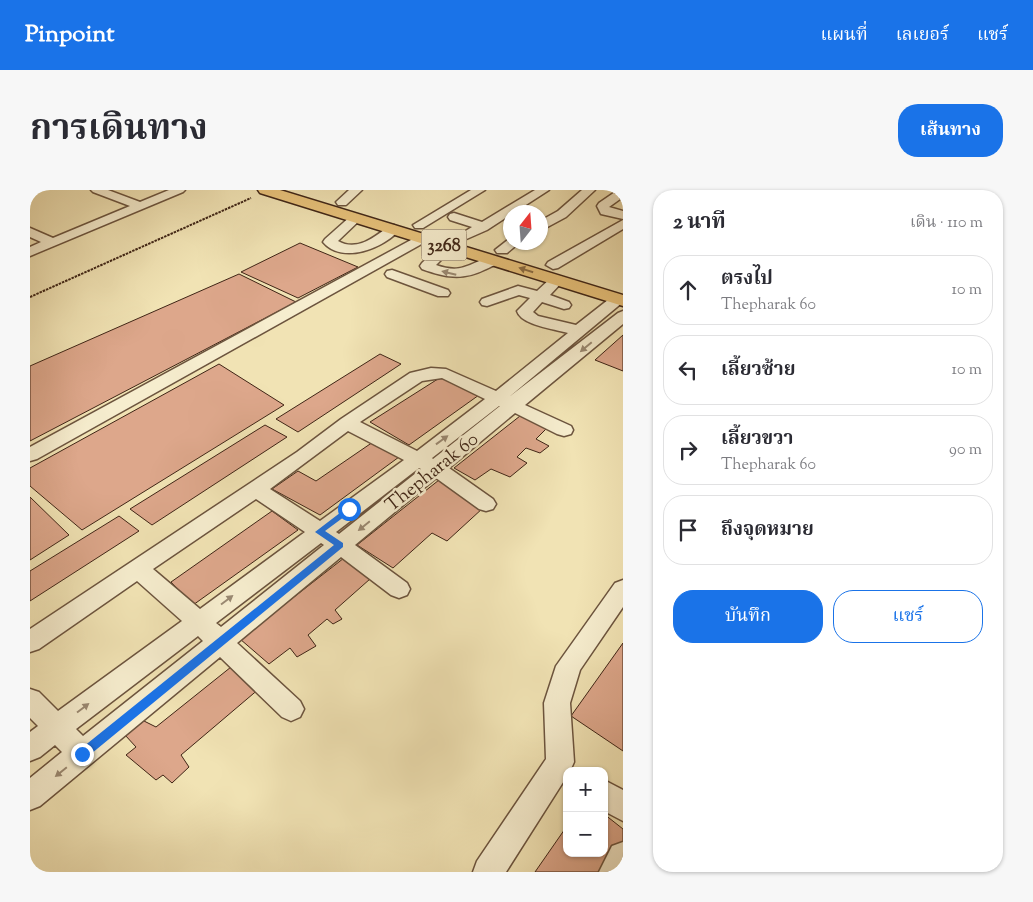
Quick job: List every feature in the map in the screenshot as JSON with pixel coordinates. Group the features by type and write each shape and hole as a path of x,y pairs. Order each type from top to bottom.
{"main road":[{"name":"3268","path":"266,190 394,229 420,232"},
{"name":"3268","path":"302,190 342,202 420,232 455,242 503,251 559,271 622,300"}],"street":[{"path":"97,190 141,206"},
{"path":"30,252 179,190"},
{"path":"342,202 356,190"},
{"path":"30,455 420,232 479,190"},
{"path":"408,280 455,242 543,190"},
{"path":"548,222 562,214 589,190"},
{"path":"623,192 603,206 605,210 623,215"},
{"path":"454,217 483,227"},
{"path":"356,218 330,242 352,250 361,249 394,229"},
{"path":"580,331 526,316 525,311 540,296 559,271 623,224"},
{"path":"30,232 53,243"},
{"path":"559,271 623,235"},
{"path":"427,266 445,273 459,275 503,251"},
{"path":"392,274 443,293"},
{"path":"487,302 518,290 564,305"},
{"name":"Thepharak 60","path":"543,372 580,331 622,300"},
{"name":"Thepharak 60","path":"30,748 319,532 426,463 543,372 622,300"},
{"path":"30,642 304,456 347,423 416,377 426,373 446,374 564,430"},
{"path":"347,423 426,463 486,504"},
{"name":"Thepharak 60","path":"30,796 340,545 426,463"},
{"path":"256,489 340,545 399,589"},
{"path":"138,569 198,621 292,709"},
{"path":"488,872 566,766 557,703 563,679 569,666 623,589"},
{"path":"30,700 82,754"},
{"path":"608,797 623,807"},
{"path":"614,872 623,857"}],"path":[{"path":"30,297 266,190"}],"building":[{"path":"300,243 358,267 298,298 241,272"},
{"path":"239,274 296,302 30,441 30,366"},
{"path":"623,335 623,371 595,360"},
{"path":"380,354 401,364 298,432 276,419"},
{"path":"219,364 284,405 82,530 30,486 30,468"},
{"path":"441,377 479,395 409,445 370,422"},
{"path":"520,416 547,428 536,439 549,446 540,453 526,448 517,457 527,463 510,477 491,469 475,480 454,468"},
{"path":"265,425 287,437 152,525 130,509"},
{"path":"373,442 399,457 320,515 272,489 298,471 316,481"},
{"path":"439,480 483,508 447,541 432,533 393,568 357,545"},
{"path":"30,497 69,535 30,560"},
{"path":"272,511 298,530 193,605 171,582"},
{"path":"119,516 139,531 30,601 30,571"},
{"path":"344,558 370,579 335,610 342,619 333,624 327,619 308,635 316,646 297,657 290,648 269,664 240,639"},
{"path":"623,643 623,751 571,716"},
{"path":"231,667 260,688 181,755 189,767 172,783 163,775 156,780 126,755 136,747 125,735 144,721 156,727"},
{"path":"608,817 623,829 623,842 603,872 535,872 563,832 563,857 608,857"}],"route":[{"path":"82,754 340,545 319,532 349,509"}]}
